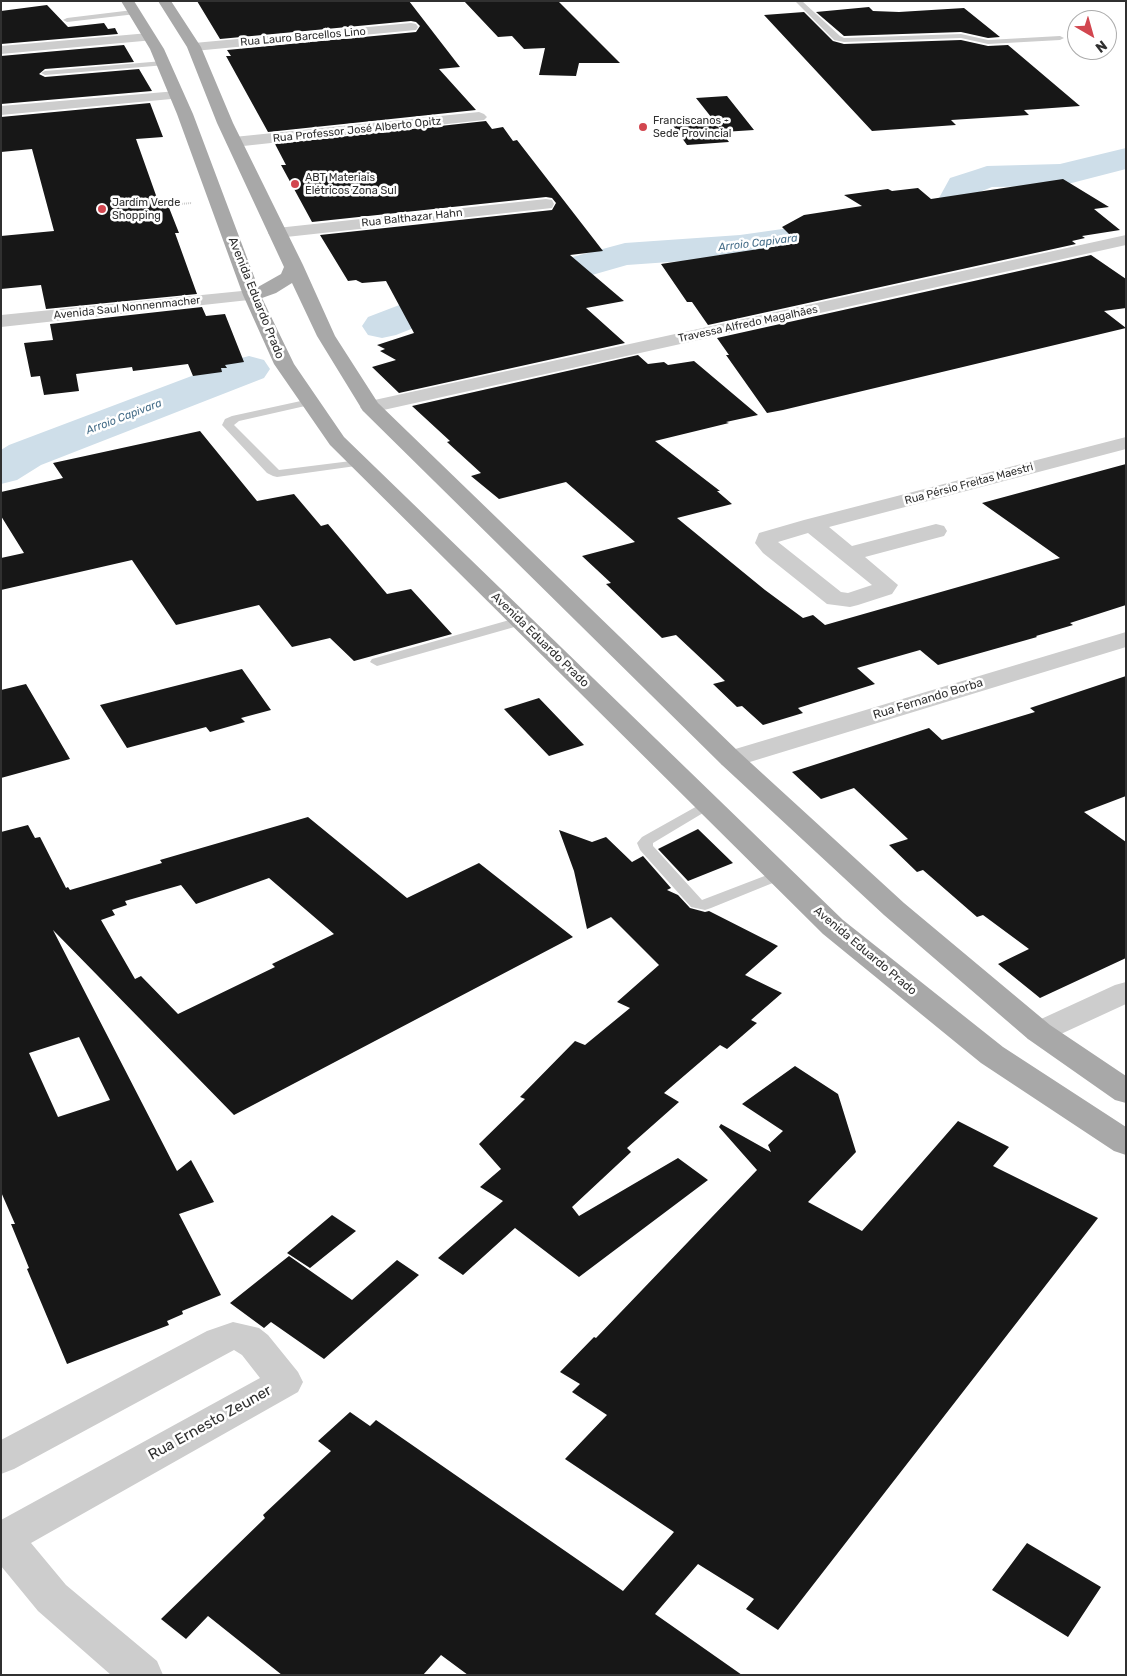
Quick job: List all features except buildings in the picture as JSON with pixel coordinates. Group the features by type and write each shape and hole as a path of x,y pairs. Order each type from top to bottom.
{"main road":[{"path":"164,1 194,48 225,124 294,265 326,336 370,407 731,760 894,909 1039,1032 1126,1092"},
{"name":"Avenida Eduardo Prado","path":"130,7 150,37 181,104 251,288 284,364 337,441 833,927 992,1055 1126,1143"},
{"path":"181,104 216,116 225,124"},
{"path":"251,288 270,289 288,277 294,265"}],"street":[{"name":"Rua Lauro Barcellos Lino","path":"194,48 411,27"},
{"path":"1,50 150,37"},
{"path":"1,111 181,104"},
{"name":"Rua Professor José Alberto Opitz","path":"234,142 479,117"},
{"name":"Rua Balthazar Hahn","path":"277,232 546,204"},
{"name":"Travessa Alfredo Magalhães","path":"370,407 1126,240"},
{"name":"Avenida Saul Nonnenmacher","path":"4,314 251,288"},
{"name":"Rua Pérsio Freitas Maestri","path":"812,525 886,585 884,589 850,600 835,599 766,543 767,538 812,525 1125,444"},
{"path":"849,554 936,531"},
{"name":"Rua Fernando Borba","path":"731,760 1126,639"},
{"path":"1039,1032 1126,992"},
{"name":"Rua Ernesto Zeuner","path":"1,1458 220,1341 233,1336 246,1338 255,1345 285,1382 2,1538"},
{"path":"2,1538 52,1598 142,1675"}],"lane":[{"path":"798,1 837,38 844,40 962,36 988,42 1060,38"},
{"path":"68,20 130,7"},
{"path":"45,73 163,64"},
{"path":"310,402 236,418 229,421 228,425 271,471 277,474 359,463"},
{"path":"377,662 520,621"},
{"path":"708,804 645,843 645,847 697,904 705,905 780,875"}],"waterway":[{"name":"Arroio Capivara","path":"382,326 497,281 557,273 625,254 740,246 839,232 894,230 924,220 953,205 963,186 987,177 1060,175 1126,158"},
{"name":"Arroio Capivara","path":"1,470 25,455 249,369"}],"place":[{"name":"Franciscanos - Sede Provincial","path":"643,127"},
{"name":"ABT Materiais Elétricos Zona Sul","path":"295,184"},
{"name":"Jardim Verde Shopping","path":"102,209"}]}
